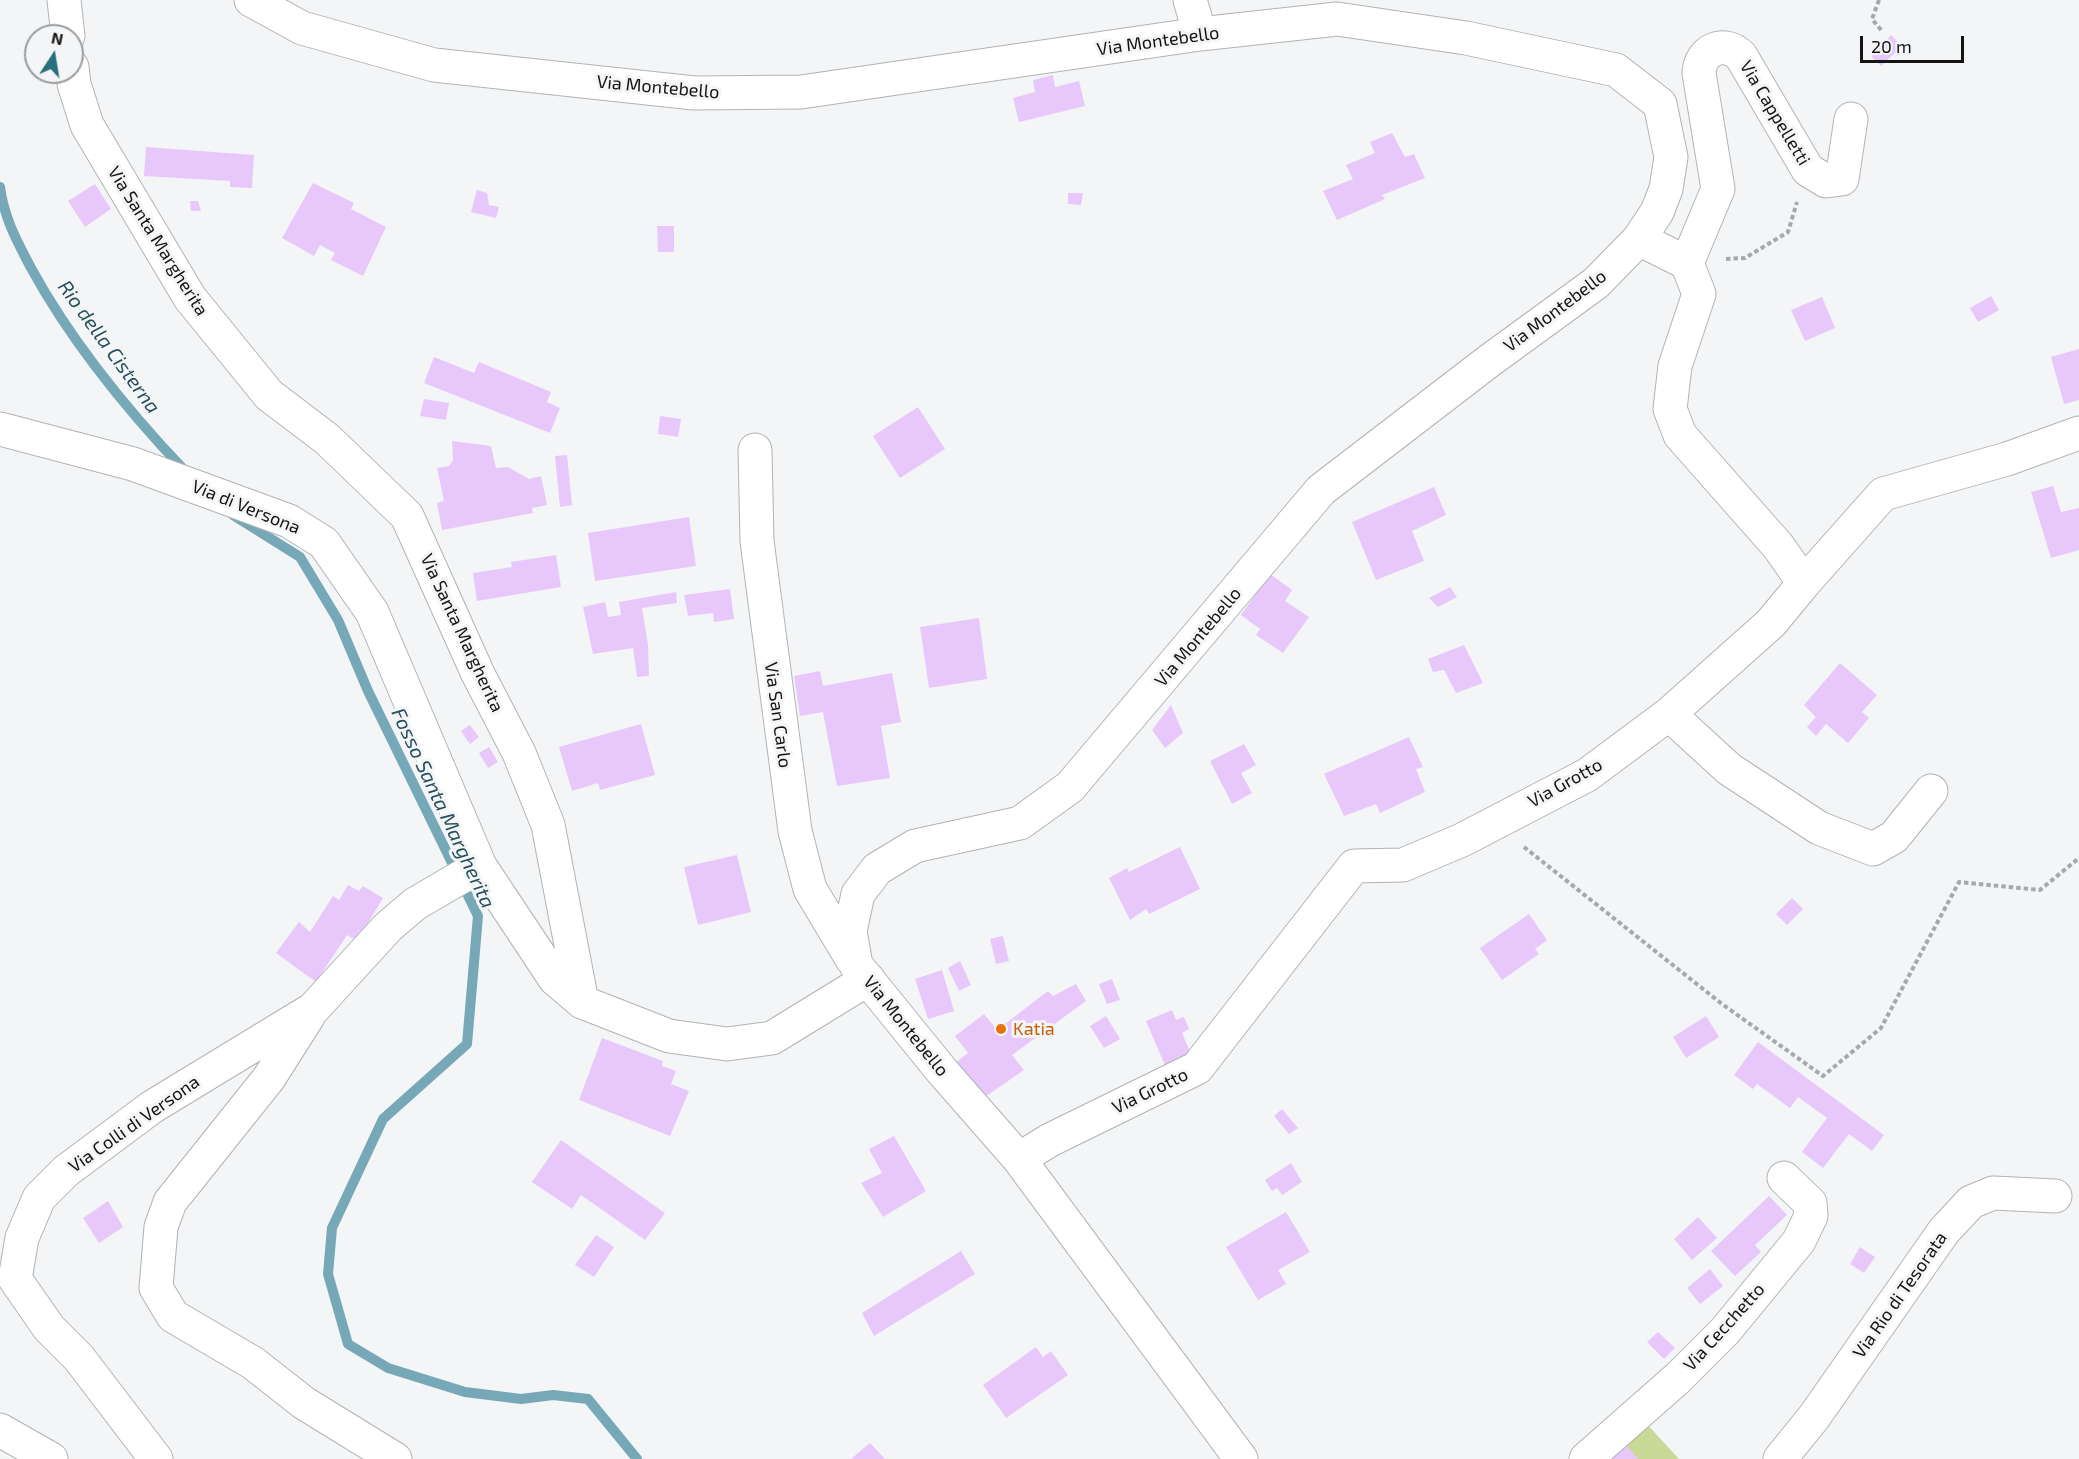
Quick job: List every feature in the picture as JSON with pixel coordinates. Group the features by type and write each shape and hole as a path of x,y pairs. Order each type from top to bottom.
{"street":[{"path":"64,0 67,24"},
{"name":"Via Montebello","path":"251,0 303,28 434,65 694,93 801,92 1200,34 1337,19 1466,38 1616,70 1660,104 1671,157 1666,189 1657,212 1638,239 1596,284 1479,368 1321,490 1070,787 1020,823 915,846 877,869 858,894 850,931 862,972 942,1071 1019,1159 1241,1459"},
{"path":"1190,0 1200,34"},
{"name":"Via Cappelletti","path":"1687,263 1718,189 1699,73 1707,53 1721,47 1736,50 1808,170 1826,182 1842,178 1851,119"},
{"name":"Via Santa Margherita","path":"74,84 87,125 190,298 269,395 327,439 407,516 478,674 519,753 548,825 582,1002"},
{"path":"1638,239 1687,263 1699,294 1675,366 1670,409 1680,435 1778,546 1804,583"},
{"name":"Via di Versona","path":"0,429 133,464 289,521 324,543 372,612 463,876 555,979 582,1002"},
{"name":"Via Grotto","path":"1019,1159 1050,1140 1197,1068 1354,866 1403,865 1462,840 1492,822 1587,776 1669,714 1771,623 1882,494 2007,459 2079,433"},
{"name":"Via San Carlo","path":"755,450 757,541 795,831 810,890 862,972"},
{"path":"1669,714 1729,769 1820,828 1873,849 1894,837 1931,791"},
{"name":"Via Colli di Versona","path":"156,1459 79,1358 49,1328 15,1279 22,1238 39,1198 66,1171 152,1107 313,1009 388,927 415,904 463,876"},
{"path":"582,1002 669,1035 727,1044 772,1038 862,972"},
{"path":"313,1009 269,1078 170,1202 161,1227 156,1288 173,1316 253,1363 304,1403 395,1459"},
{"name":"Via Cecchetto","path":"1586,1459 1677,1378 1725,1331 1799,1241 1811,1216 1810,1203 1784,1178"},
{"name":"Via Rio di Tesorata","path":"1780,1459 1814,1417 1944,1231 1971,1202 1992,1193 2055,1196"},
{"path":"0,1430 51,1459"}],"path":[{"path":"1879,0 1872,19 1882,31"},
{"path":"1687,263 1745,258 1788,232 1799,189 1795,158 1798,150"},
{"path":"1492,822 1722,1004 1823,1076 1881,1028 1959,882 2040,890 2079,858"}],"green space":[{"path":"1644,1421 1679,1459 1600,1459"}],"building":[{"path":"1891,35 1902,46 1881,66 1871,56"},
{"path":"1053,75 1055,87 1079,81 1085,106 1019,122 1013,98 1035,92 1033,80"},
{"path":"1392,133 1405,157 1414,154 1425,178 1382,195 1385,199 1337,220 1323,191 1353,179 1346,165 1375,153 1370,142"},
{"path":"146,147 254,155 252,188 230,187 230,181 144,176"},
{"path":"313,183 354,203 351,209 386,227 363,276 331,260 335,253 320,245 314,256 282,238"},
{"path":"95,184 111,209 85,227 68,201"},
{"path":"477,190 487,193 489,205 499,207 496,218 471,212"},
{"path":"1068,193 1083,193 1081,205 1068,204"},
{"path":"190,201 198,201 201,211 191,211"},
{"path":"657,226 674,226 674,252 658,252"},
{"path":"1991,296 1999,310 1978,322 1970,308"},
{"path":"1822,297 1835,328 1805,341 1791,310"},
{"path":"2079,349 2079,400 2064,404 2051,357"},
{"path":"434,357 474,373 479,362 551,392 547,402 560,408 550,433 424,383"},
{"path":"424,399 449,403 446,420 420,416"},
{"path":"918,407 945,449 900,478 873,436"},
{"path":"660,416 681,419 678,437 658,434"},
{"path":"452,441 491,446 496,468 508,467 529,479 541,476 547,505 532,508 533,513 442,530 437,503 444,501 437,468 449,466 453,460"},
{"path":"567,455 572,505 560,507 555,456"},
{"path":"2053,486 2061,512 2079,508 2079,550 2051,558 2031,492"},
{"path":"1434,487 1446,515 1412,531 1424,561 1376,580 1352,522"},
{"path":"689,517 696,566 595,581 588,533"},
{"path":"556,555 561,587 477,601 473,573 512,567 511,562"},
{"path":"1270,574 1292,590 1285,601 1309,617 1283,653 1256,635 1260,629 1241,615"},
{"path":"1450,587 1457,597 1438,607 1429,598"},
{"path":"730,589 734,619 714,622 713,613 688,616 684,595"},
{"path":"676,592 677,603 642,608 648,645 649,676 637,677 633,648 593,654 583,607 605,602 608,617 621,615 619,602"},
{"path":"979,618 987,679 929,688 920,627"},
{"path":"1464,645 1483,683 1456,693 1444,670 1433,672 1428,659"},
{"path":"1840,663 1877,695 1862,712 1869,718 1848,743 1826,724 1816,736 1807,727 1816,717 1804,705"},
{"path":"820,671 823,686 892,673 901,722 881,726 890,778 837,786 823,712 800,716 794,676"},
{"path":"1171,705 1183,733 1165,748 1152,730"},
{"path":"641,724 655,775 600,790 598,783 572,791 559,747"},
{"path":"470,725 479,737 470,744 461,731"},
{"path":"1409,737 1423,767 1416,769 1425,792 1380,813 1376,804 1344,816 1324,774"},
{"path":"1244,744 1256,765 1241,773 1252,793 1232,804 1210,761"},
{"path":"489,747 498,762 488,768 479,753"},
{"path":"1180,847 1200,889 1149,914 1146,909 1130,920 1109,878 1127,868 1129,872"},
{"path":"737,855 751,912 698,925 684,867"},
{"path":"348,885 359,891 363,886 383,898 357,941 347,935 316,982 276,953 299,922 310,932 333,896 339,900"},
{"path":"1792,898 1803,909 1787,925 1776,914"},
{"path":"1529,914 1547,940 1535,949 1539,954 1502,980 1480,948"},
{"path":"1003,936 1009,961 996,964 990,939"},
{"path":"960,961 971,985 959,991 948,968"},
{"path":"942,970 954,1011 928,1019 915,979"},
{"path":"1112,979 1120,1000 1107,1004 1099,984"},
{"path":"1076,984 1086,1001 1012,1055 1024,1070 982,1099 955,1063 968,1053 955,1036 984,1014 997,1030 1048,991 1053,996"},
{"path":"1172,1010 1176,1020 1184,1017 1189,1029 1182,1033 1193,1059 1167,1070 1146,1021"},
{"path":"1106,1016 1120,1039 1104,1048 1090,1026"},
{"path":"1706,1016 1719,1037 1686,1058 1673,1037"},
{"path":"602,1038 663,1061 662,1066 676,1071 671,1084 689,1091 670,1136 579,1100"},
{"path":"1758,1042 1884,1135 1872,1151 1849,1134 1823,1168 1802,1152 1827,1118 1798,1097 1790,1108 1757,1084 1753,1089 1734,1075"},
{"path":"1282,1109 1298,1128 1289,1134 1274,1116"},
{"path":"894,1136 926,1191 883,1217 861,1183 882,1173 869,1149"},
{"path":"561,1140 665,1213 645,1240 581,1195 572,1209 532,1182"},
{"path":"1291,1163 1302,1182 1282,1195 1277,1188 1272,1191 1265,1180"},
{"path":"1769,1196 1787,1215 1755,1245 1761,1252 1735,1276 1711,1251"},
{"path":"108,1201 123,1227 99,1243 83,1218"},
{"path":"1286,1212 1310,1252 1278,1270 1286,1284 1258,1300 1226,1247"},
{"path":"1698,1217 1717,1238 1692,1260 1674,1239"},
{"path":"596,1235 614,1247 594,1277 575,1265"},
{"path":"1860,1247 1875,1257 1864,1273 1850,1264"},
{"path":"961,1251 975,1274 874,1336 862,1313"},
{"path":"1710,1269 1723,1286 1700,1304 1687,1288"},
{"path":"1658,1332 1675,1348 1664,1359 1647,1342"},
{"path":"1036,1347 1043,1357 1051,1351 1068,1375 1006,1418 983,1385"},
{"path":"870,1443 885,1459 851,1459"},
{"path":"1627,1446 1638,1459 1611,1459"}],"waterway":[{"name":"Rio della Cisterna","path":"0,187 16,239 64,323 122,400 186,472"},
{"name":"Fosso Santa Margherita","path":"233,515 300,557 338,620 368,691 478,916 467,1044 383,1119 332,1228 328,1274 348,1344 388,1368 465,1392 521,1399 553,1395 588,1399 637,1459"}],"place":[{"name":"Katia","path":"1001,1029"}]}
